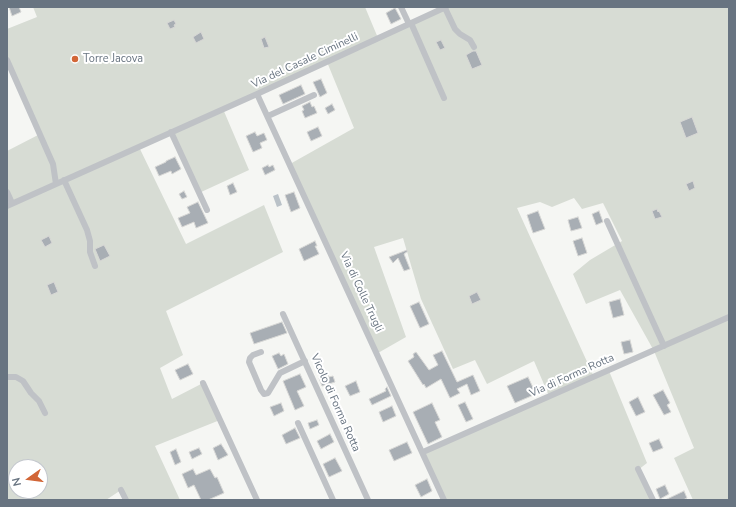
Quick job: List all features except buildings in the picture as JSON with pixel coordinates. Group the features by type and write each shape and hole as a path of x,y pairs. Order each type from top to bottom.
{"street":[{"path":"401,7 444,98"},
{"path":"443,8 455,28 460,34 470,40 474,47"},
{"name":"Via del Casale Ciminelli","path":"10,205 258,94 443,8"},
{"path":"7,60 53,164 56,184"},
{"name":"Via di Colle Trugli","path":"258,94 444,500"},
{"path":"268,116 314,95"},
{"path":"171,132 207,210"},
{"path":"64,180 87,230 90,241 90,252 95,266"},
{"path":"7,192 10,205"},
{"path":"607,221 664,346"},
{"name":"Vicolo di Forma Rotta","path":"283,314 368,500"},
{"name":"Via di Forma Rotta","path":"422,452 729,317"},
{"path":"261,352 253,355 249,362 264,394 268,393 281,372 305,361"},
{"path":"7,378 16,377 23,381 31,393 39,401 45,413"},
{"path":"203,383 257,500"},
{"path":"298,423 333,500"},
{"path":"638,469 653,500"},
{"path":"121,490 126,500"}],"shaded area":[{"path":"33,7 365,7 378,38 446,7 729,7 729,500 693,500 674,458 694,448 654,351 620,290 586,304 573,274 590,260 622,241 603,203 582,209 574,198 552,207 540,202 517,208 594,377 609,371 647,463 638,470 653,500 444,500 423,452 549,396 534,361 487,384 475,360 453,369 421,299 403,238 374,247 406,337 378,353 290,164 354,128 327,62 223,109 249,170 199,193 171,132 139,147 186,244 264,205 283,252 166,311 183,355 160,368 172,399 203,383 220,420 155,446 180,500 126,500 121,490 106,500 7,500 7,151 40,134 7,60 7,29 37,17"},
{"path":"278,194 282,205 277,207 273,196"}],"place":[{"name":"Torre Jacova","path":"75,59"}]}
